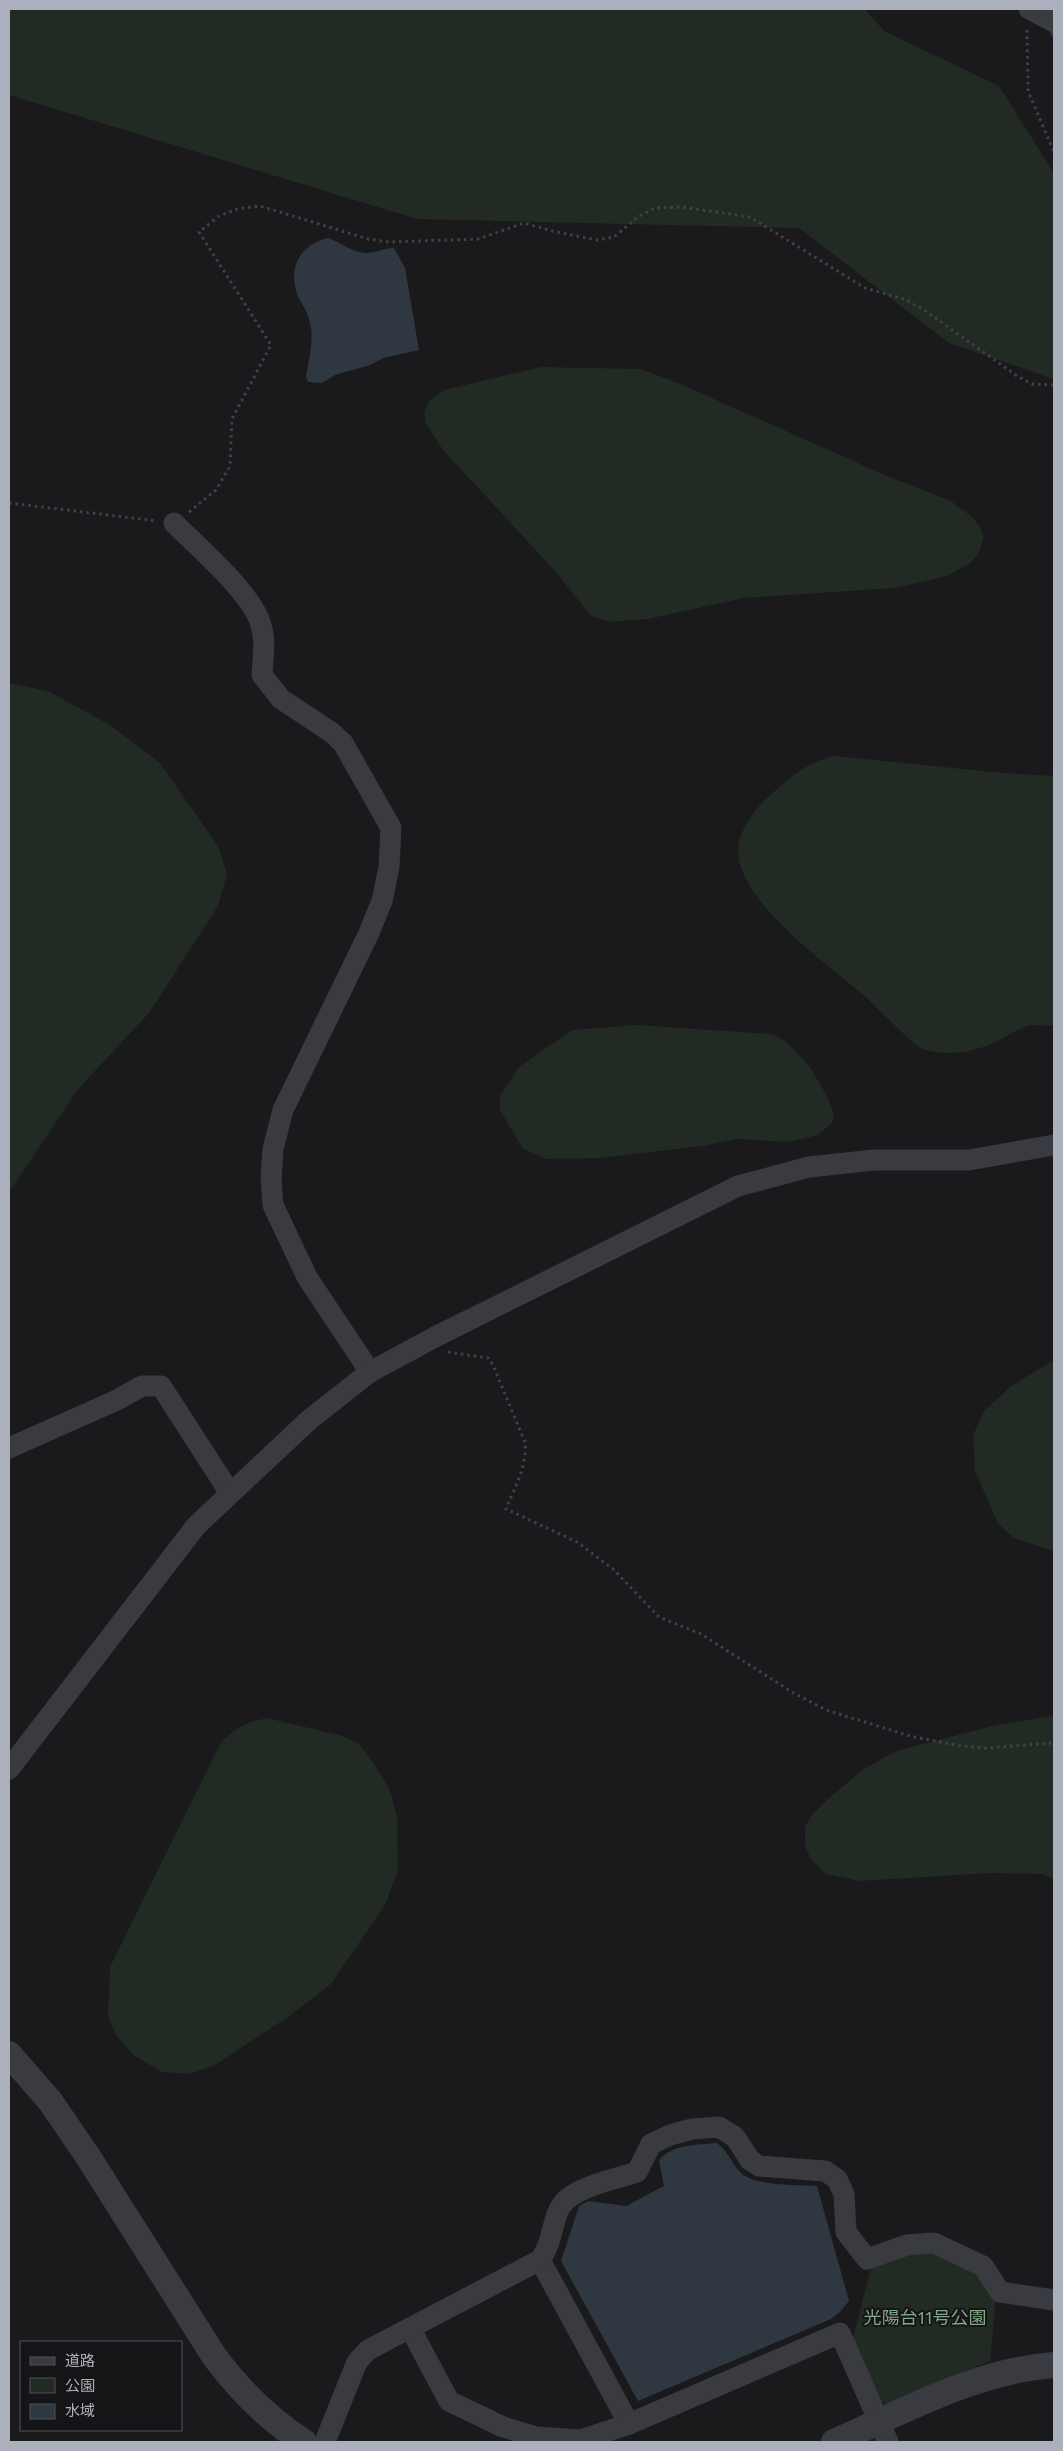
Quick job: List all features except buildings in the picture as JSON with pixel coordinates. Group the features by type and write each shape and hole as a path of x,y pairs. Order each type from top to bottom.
{"street":[{"path":"1029,9 1054,22"},
{"path":"174,523 249,600 261,623 264,640 262,674 281,699 331,732 343,743 391,828 389,867 382,901 368,935 282,1110 273,1149 271,1179 273,1205 307,1277 370,1372"},
{"path":"9,1769 196,1526 309,1420 370,1372 435,1337 738,1186 809,1167 874,1160 969,1160 1054,1145"},
{"path":"9,1448 117,1400 142,1386 161,1386 230,1493"},
{"path":"9,2054 50,2101 87,2155 214,2356 236,2386 282,2427 304,2442"},
{"path":"325,2442 358,2362 368,2350 540,2260 548,2250 560,2206 576,2192 637,2172 651,2144 670,2135 692,2129 719,2127 736,2137 750,2160 759,2166 825,2171 837,2179 844,2194 846,2232 867,2259 907,2245 934,2243 983,2266 1000,2292 1054,2300"},
{"path":"540,2260 629,2424"},
{"path":"410,2328 449,2401 503,2426 536,2437 581,2441 629,2424 840,2333 884,2432"},
{"path":"834,2442 884,2432 964,2384 1031,2367 1054,2365"}],"path":[{"path":"1029,9 1027,27 1028,91 1054,152"},
{"path":"9,502 174,523 216,490 230,466 232,419 271,345 200,232 219,216 237,209 260,206 368,239 389,242 478,238 524,223 597,240 614,237 639,216 654,208 682,206 750,217 865,288 904,299 924,310 1017,376 1032,384 1054,385"},
{"path":"435,1337 446,1352 488,1358 518,1425 526,1452 506,1509 577,1542 592,1551 659,1617 701,1634 792,1692 826,1710 880,1727 936,1742 960,1746 986,1748 1054,1743"}],"green space":[{"path":"9,9 865,9 884,31 999,86 1054,173 1054,379 949,343 799,228 417,219 9,95"},
{"path":"541,367 641,369 683,385 887,476 951,501 972,517 979,525 984,537 979,553 970,563 947,576 895,588 744,598 648,619 609,622 591,616 555,571 443,450 426,424 424,412 430,401 444,390"},
{"path":"9,683 48,691 110,725 160,763 218,846 227,874 218,906 149,1013 78,1089 9,1192"},
{"path":"835,756 1003,773 1054,776 1054,1026 1035,1025 1024,1027 994,1043 968,1051 940,1053 923,1049 902,1033 862,994 786,930 768,910 752,890 742,870 738,851 743,829 761,804 790,778 815,762"},
{"path":"636,1025 773,1034 787,1042 810,1067 827,1096 834,1114 832,1123 818,1135 790,1142 738,1139 702,1146 600,1158 545,1159 523,1149 500,1110 500,1095 519,1067 572,1030"},
{"path":"1054,1360 1054,1551 1014,1538 998,1524 975,1471 973,1435 984,1411 1011,1386"},
{"path":"1054,1716 1054,1878 1041,1874 991,1873 859,1881 826,1874 810,1858 805,1845 805,1827 811,1816 862,1770 896,1751 996,1725"},
{"path":"267,1718 343,1736 359,1744 373,1762 390,1790 397,1818 398,1870 385,1905 331,1984 288,2017 215,2065 189,2074 162,2072 133,2055 116,2035 108,2016 110,1967 220,1744 240,1726"},
{"name":"光陽台11号公園","path":"910,2250 933,2251 978,2272 996,2298 990,2361 887,2404 879,2401 852,2342 872,2264"}],"water":[{"path":"328,238 361,253 394,248 405,268 419,350 383,358 370,365 335,375 322,383 308,382 306,377 311,348 311,326 308,315 297,294 294,280 296,263 311,245"},
{"path":"717,2143 741,2173 747,2177 766,2183 817,2186 849,2301 831,2319 638,2401 561,2261 579,2206 588,2201 626,2206 664,2186 659,2160 665,2155 686,2146"}]}
